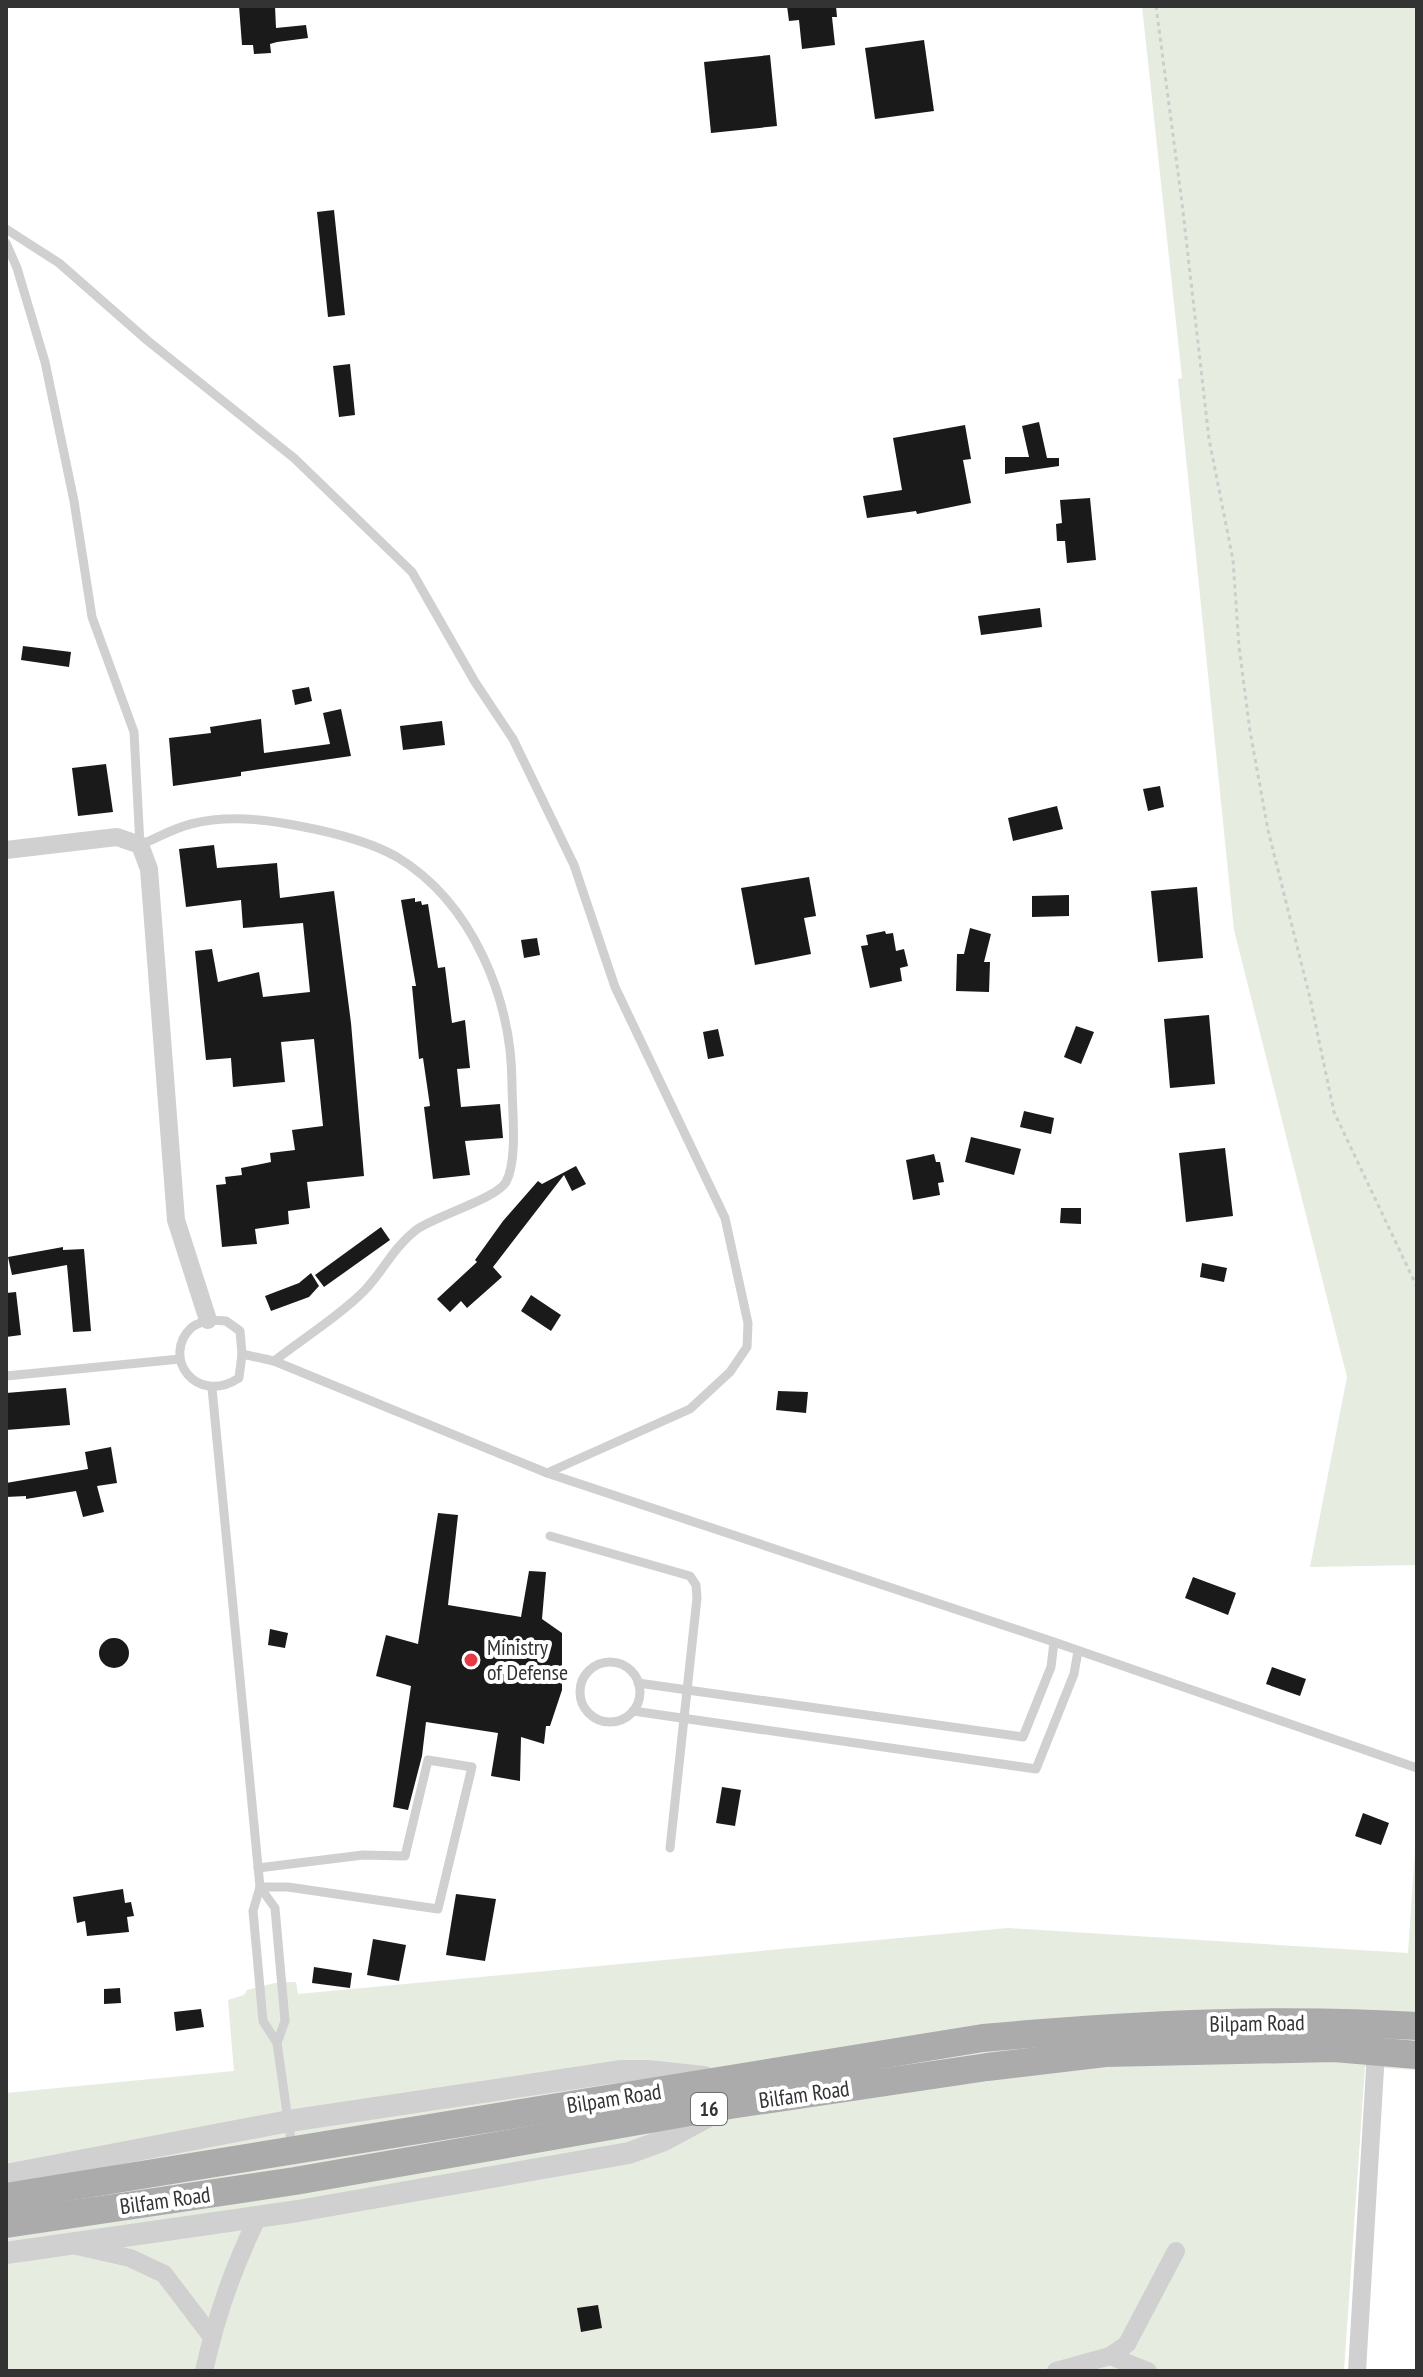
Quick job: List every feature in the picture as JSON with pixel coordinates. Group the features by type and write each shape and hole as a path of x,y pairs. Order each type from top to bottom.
{"main road":[{"name":"Bilpam Road","path":"6,2197 292,2151 727,2092 983,2038 1102,2028 1335,2021 1417,2026"},
{"name":"Bilfam Road","path":"6,2224 295,2181 727,2092 1105,2053 1334,2048 1417,2055"}],"street":[{"path":"6,850 117,837 140,845 149,869 176,1220 208,1320"},
{"path":"1357,2371 1376,2052"},
{"path":"6,2175 289,2121 622,2071 647,2071 727,2092"},
{"path":"6,2253 298,2211 629,2153 662,2141 727,2092"},
{"path":"204,2371 236,2261 258,2217"},
{"path":"70,2244 130,2258 164,2274 212,2337"},
{"path":"1056,2371 1110,2356 1127,2344 1176,2251"},
{"path":"1110,2356 1148,2371"}],"lane":[{"path":"6,229 59,263 148,341 294,458 412,572 475,682 513,739 574,865 615,987 725,1218 748,1323 747,1347 730,1372 690,1409 547,1473"},
{"path":"6,243 17,268 45,362 74,501 92,617 134,732 140,845 191,824 252,817 315,829 378,848 409,865 448,901 468,930 495,981 512,1055 514,1143 506,1182 495,1193 417,1230 395,1250 364,1291 274,1361"},
{"path":"208,1320 226,1321 240,1331 242,1354 239,1378 226,1386 212,1388 197,1384 186,1373 180,1359 182,1341 192,1327 208,1320"},
{"path":"242,1354 274,1361 547,1473 1054,1642 1417,1768"},
{"path":"6,1376 180,1359"},
{"path":"212,1388 260,1887 253,1911 260,1998 263,2021 277,2043 298,2211"},
{"path":"550,1536 690,1576 696,1585 670,1848"},
{"path":"638,1683 1023,1737 1051,1667 1054,1642"},
{"path":"633,1711 1036,1769 1074,1674 1078,1651"},
{"path":"612,1662 630,1670 638,1683 640,1697 633,1711 622,1720 612,1722 594,1717 582,1702 581,1683 593,1667 612,1662"},
{"path":"258,1868 363,1855 405,1856 428,1760 472,1767 438,1909 288,1887 260,1887"},
{"path":"260,1887 275,1908 285,2021 277,2043"}],"path":[{"path":"1156,6 1179,173 1209,439 1233,560 1239,647 1268,830 1310,998 1334,1112 1417,1287"}],"shaded area":[{"path":"1142,6 1417,6 1417,1565 1310,1567 1347,1377 1234,930 1178,379 1182,378"},
{"path":"1417,1822 1417,2070 1365,2067 1344,2371 6,2371 6,2093 234,2071 228,2000 244,1995 247,1990 279,1982 296,1982 298,1994 1008,1928 1408,1953"}],"building":[{"path":"239,6 275,6 276,28 306,25 308,38 270,44 271,53 254,54 253,45 242,45"},
{"path":"787,6 836,6 837,17 832,17 835,45 802,49 799,20 789,21"},
{"path":"924,40 934,111 875,119 865,48"},
{"path":"770,55 777,126 711,133 704,62"},
{"path":"334,210 345,315 328,317 317,212"},
{"path":"350,364 355,415 339,417 333,366"},
{"path":"1039,422 1047,458 1059,458 1059,466 1005,474 1005,457 1029,457 1022,426"},
{"path":"965,425 971,459 963,460 971,503 917,514 916,511 867,518 863,496 902,490 893,438"},
{"path":"1090,498 1096,560 1067,563 1065,541 1057,541 1056,524 1062,523 1060,500"},
{"path":"1040,608 1042,627 981,635 978,616"},
{"path":"23,646 71,652 69,667 21,660"},
{"path":"309,687 312,701 295,705 292,690"},
{"path":"341,709 351,756 241,772 241,776 173,786 169,738 211,733 210,727 261,719 264,753 330,744 323,713"},
{"path":"442,721 445,745 403,750 400,726"},
{"path":"106,764 113,812 78,816 72,768"},
{"path":"1160,786 1164,807 1148,811 1143,789"},
{"path":"1057,806 1063,829 1013,841 1008,818"},
{"path":"214,845 217,868 277,863 280,898 334,891 351,1023 364,1176 307,1182 310,1208 288,1211 289,1224 255,1229 257,1244 222,1247 216,1185 226,1184 225,1177 242,1175 241,1168 271,1162 270,1153 295,1150 292,1130 323,1126 314,1039 281,1042 285,1082 233,1087 231,1058 206,1060 195,951 212,949 218,982 259,972 263,997 310,992 303,923 243,928 241,900 186,907 179,849"},
{"path":"809,877 816,916 804,918 811,954 755,965 741,888"},
{"path":"1197,887 1203,958 1158,962 1151,891"},
{"path":"1069,895 1069,916 1032,917 1032,896"},
{"path":"415,898 415,902 428,904 438,968 445,967 452,1023 465,1020 470,1068 457,1069 461,1107 500,1104 503,1138 465,1141 470,1175 433,1179 424,1107 430,1106 423,1058 419,1059 412,986 416,986 401,900"},
{"path":"970,928 991,934 984,962 990,962 989,992 956,991 957,954 964,954"},
{"path":"885,931 886,934 893,933 896,951 904,949 908,966 900,968 902,981 870,988 861,946 868,945 866,935"},
{"path":"537,938 540,955 524,958 521,940"},
{"path":"1209,1015 1215,1084 1170,1088 1164,1019"},
{"path":"1076,1026 1094,1032 1081,1064 1064,1057"},
{"path":"718,1029 724,1056 708,1059 703,1032"},
{"path":"1024,1111 1054,1118 1051,1134 1020,1127"},
{"path":"971,1137 1021,1149 1014,1175 965,1162"},
{"path":"1225,1148 1233,1216 1186,1222 1179,1153"},
{"path":"934,1154 936,1162 940,1162 944,1182 938,1183 940,1195 913,1200 906,1160"},
{"path":"576,1166 586,1184 572,1191 564,1175 493,1267 502,1277 467,1308 461,1301 450,1312 437,1299 477,1262 475,1260 503,1221 538,1181 542,1184"},
{"path":"1061,1208 1081,1208 1081,1224 1060,1223"},
{"path":"381,1227 390,1240 324,1287 315,1275"},
{"path":"63,1247 63,1250 84,1249 91,1331 73,1332 67,1265 12,1275 8,1257"},
{"path":"1202,1263 1227,1268 1224,1282 1200,1277"},
{"path":"311,1273 319,1286 309,1297 271,1311 265,1296 299,1283"},
{"path":"16,1292 21,1335 6,1337 6,1293"},
{"path":"531,1295 561,1315 551,1331 521,1311"},
{"path":"66,1388 70,1425 6,1430 6,1393"},
{"path":"778,1391 808,1392 806,1413 776,1410"},
{"path":"111,1447 117,1483 97,1486 104,1512 83,1517 76,1491 26,1499 26,1496 6,1497 6,1483 88,1469 85,1452"},
{"name":"Ministry of Defense","path":"438,1513 458,1515 448,1605 521,1617 529,1571 546,1572 542,1619 562,1633 562,1690 550,1726 546,1726 544,1744 521,1737 520,1781 491,1776 498,1733 426,1722 422,1756 408,1810 393,1807 411,1686 376,1676 386,1635 418,1644"},
{"path":"1193,1577 1236,1593 1228,1615 1185,1598"},
{"path":"270,1629 288,1633 285,1648 268,1645"},
{"path":"114,1638 125,1642 129,1653 125,1664 114,1668 103,1664 99,1653 103,1642"},
{"path":"1272,1667 1306,1679 1300,1696 1266,1684"},
{"path":"722,1787 741,1790 735,1826 716,1823"},
{"path":"1363,1813 1389,1823 1381,1845 1355,1836"},
{"path":"123,1889 125,1903 131,1902 134,1916 127,1917 129,1932 87,1936 85,1921 77,1923 73,1897"},
{"path":"456,1894 496,1899 485,1961 446,1955"},
{"path":"373,1939 406,1945 399,1981 367,1975"},
{"path":"314,1967 352,1973 350,1988 312,1983"},
{"path":"120,1988 121,2003 104,2004 104,1989"},
{"path":"201,2009 204,2027 176,2031 174,2012"},
{"path":"598,2305 602,2328 581,2332 577,2308"}],"place":[{"name":"Ministry of Defense","path":"471,1660"}]}
